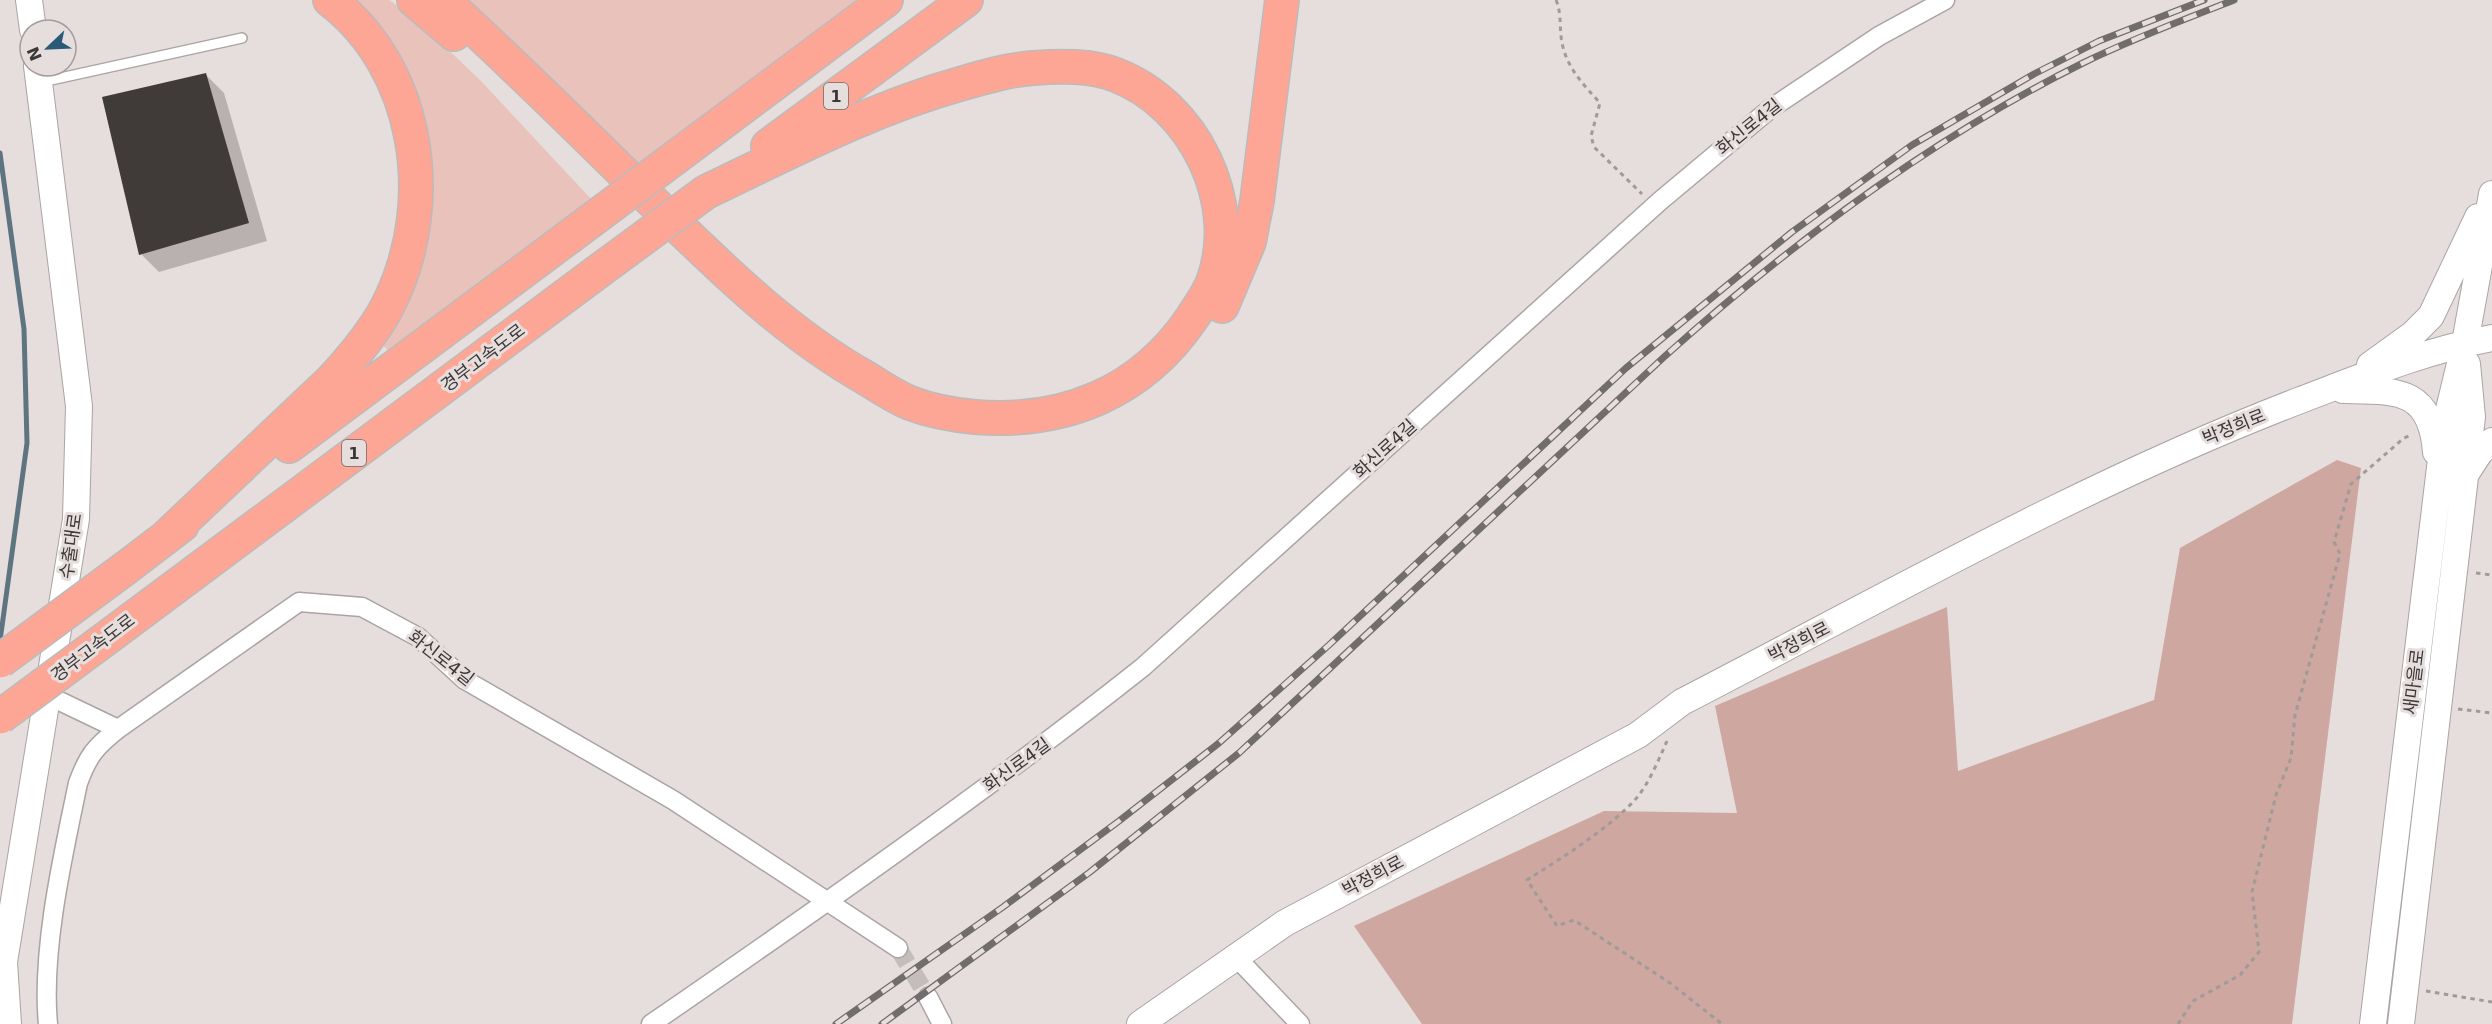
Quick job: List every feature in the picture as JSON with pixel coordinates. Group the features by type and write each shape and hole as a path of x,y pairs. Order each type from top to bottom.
{"highway":[{"path":"164,539 332,380 351,359 390,302 404,267 416,212 415,151 408,124 391,75 382,57 371,40 347,13 330,0"},
{"path":"414,0 511,89 693,271 778,345 829,382 879,412 907,425 936,433 999,441 1066,431 1093,423 1123,408 1181,366 1202,339 1221,309 1249,242 1257,201 1282,0"},
{"path":"443,0 498,50 723,270 790,329 849,369 908,402 930,409 954,415 1000,419 1054,414 1092,401 1121,386 1147,368 1178,339 1201,304 1213,282 1221,231 1219,203 1213,179 1202,153 1186,127 1151,94 1132,82 1113,73 1093,69 1031,68 998,73 930,93 872,113 706,192"},
{"name":"1","path":"0,662 886,0"},
{"name":"경부고속도로","path":"0,717 966,0"}],"street":[{"path":"29,0 31,18"},
{"name":"화신로4길","path":"651,1024 828,903 1056,736 1143,667 1654,206 1770,109 1879,36 1945,0"},
{"name":"수출대로","path":"8,1024 4,962 76,519 80,406 39,78"},
{"path":"2327,390 2382,358 2413,334 2431,316 2492,187"},
{"name":"새마을로","path":"2373,1024 2445,426 2465,343 2492,194"},
{"name":"박정희로","path":"1140,1024 1285,923 1638,735 1682,702 2070,501 2214,433 2327,390 2465,343 2492,338"},
{"path":"2465,343 2492,358"},
{"name":"새마을로","path":"2400,1024 2472,417 2465,343"},
{"path":"2327,390 2382,391 2403,394 2418,401 2432,426 2438,481"},
{"path":"2465,475 2480,452 2492,441"},
{"name":"화신로4길","path":"48,1024 46,1001 51,936 78,783 87,759 98,745 118,729 299,602 362,607 418,637 465,680 673,800 898,948"},
{"path":"47,695 118,729"},
{"path":"1235,956 1300,1024"},
{"path":"928,997 942,1024"}],"lane":[{"path":"78,67 242,38"}],"path":[{"path":"1556,0 1560,8 1561,42 1569,68 1600,103 1592,136 1594,147 1654,206"},
{"path":"2178,1024 2193,1001 2240,975 2259,952 2253,892 2276,795 2291,758 2295,715 2340,554 2334,542 2351,484 2404,438 2432,426"},
{"path":"2438,707 2492,713"},
{"path":"1668,741 1651,777 1634,800 1573,852 1527,880 1557,926 1574,920 1670,983 1722,1024"},
{"path":"2405,988 2492,1002"}],"shaded area":[{"path":"350,0 389,0 415,18 482,82 592,200 390,352 379,342 430,219 430,150 412,83 393,46 370,17"},
{"path":"460,0 859,0 636,166"},
{"path":"2337,460 2361,468 2292,1024 1422,1024 1354,926 1604,811 1737,813 1715,706 1947,607 1958,771 2154,700 2180,548"}],"building":[{"path":"206,73 249,223 139,255 102,97"}],"waterway":[{"path":"0,153 24,329 27,443 0,641"}],"tunnel":[{"path":"898,948 928,997"}],"railway":[{"path":"836,1024 1003,907 1219,743 1329,645 1626,368 1792,232 1912,145 2034,74 2099,41 2204,0"},
{"path":"882,1024 1090,872 1239,753 1664,357 1761,274 1812,235 1917,159 2027,93 2120,46 2234,0"}]}
